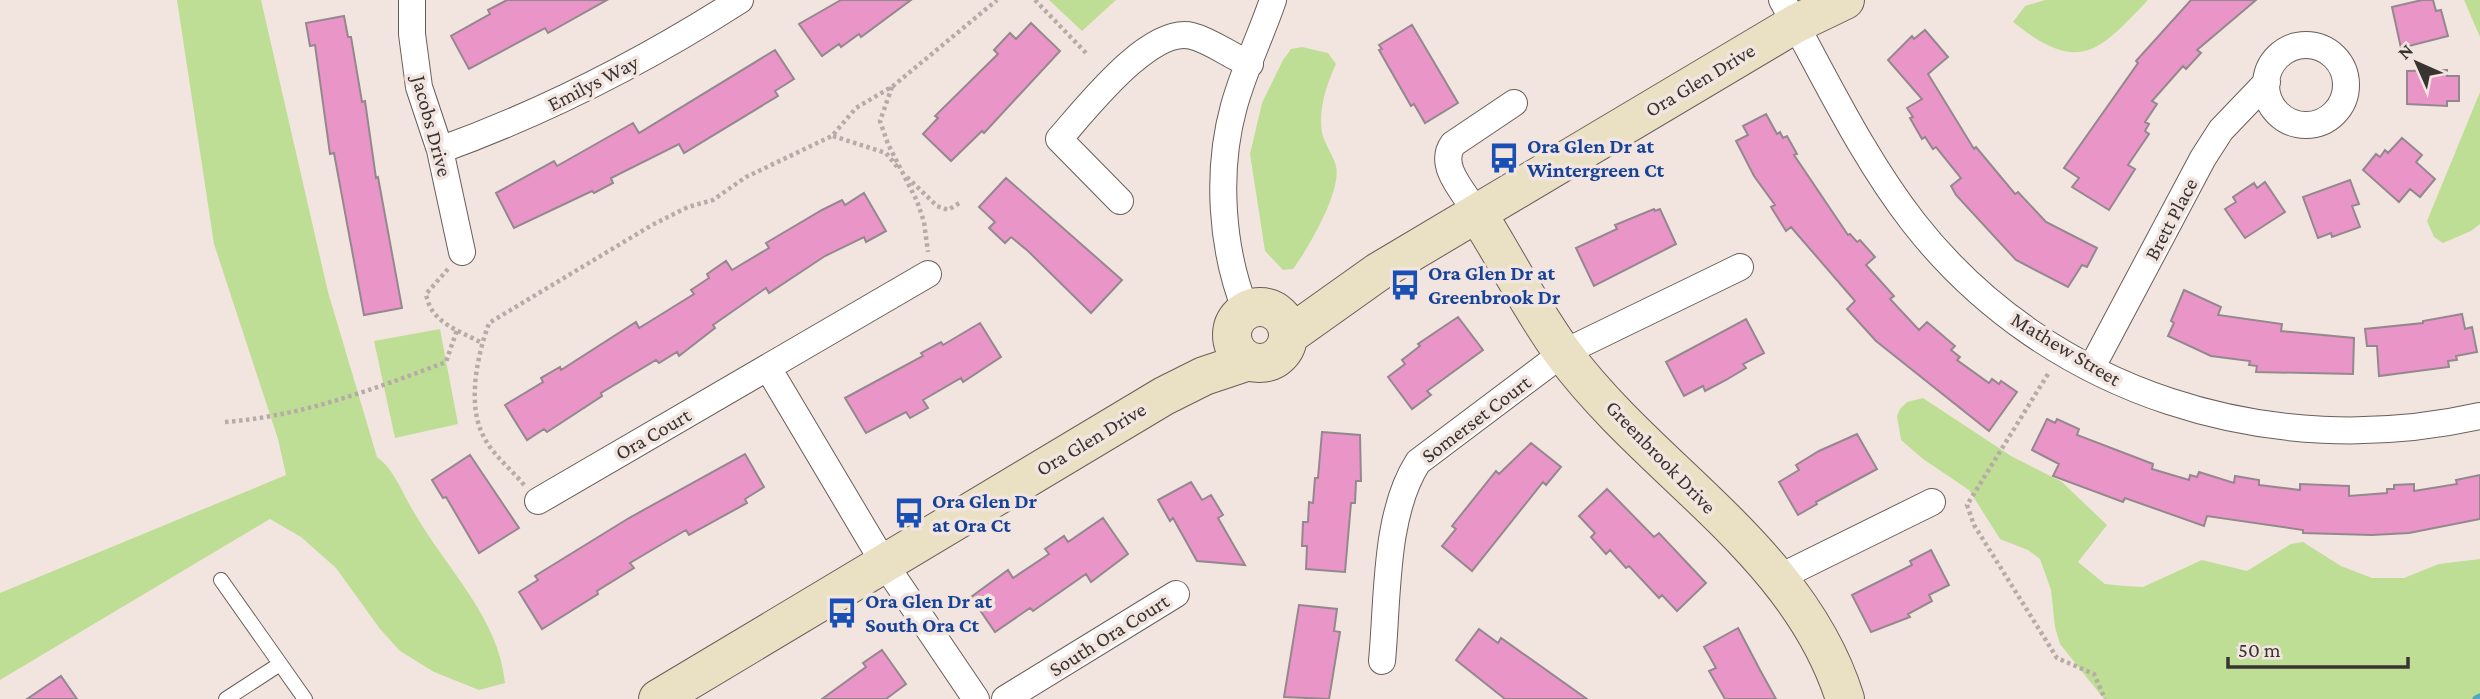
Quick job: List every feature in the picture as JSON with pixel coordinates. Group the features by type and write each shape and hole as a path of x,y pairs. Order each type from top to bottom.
{"street":[{"name":"Jacobs Drive","path":"412,0 412,34 419,87 440,149 462,252"},
{"name":"Emilys Way","path":"440,149 524,118 589,87 740,0"},
{"path":"1258,332 1234,281 1223,172 1234,105 1273,0"},
{"name":"Ora Glen Drive","path":"659,699 1164,396 1205,376 1258,332 1378,272 1478,213 1789,12 1845,0"},
{"name":"Mathew Street","path":"1789,12 1868,157 1915,224 1968,281 2035,335 2139,391 2244,422 2305,430 2407,428 2480,416"},
{"path":"1120,201 1059,139 1123,70 1164,37 1182,34 1193,36 1250,64"},
{"name":"Brett Place","path":"2092,368 2203,158 2221,130 2266,82"},
{"path":"1478,213 1451,171 1446,161 1447,153 1453,144 1514,103"},
{"name":"Greenbrook Drive","path":"1478,213 1563,353 1624,421 1778,578 1826,650 1845,699"},
{"name":"Somerset Court","path":"1382,661 1397,510 1410,474 1418,462 1563,353 1740,267"},
{"name":"Ora Court","path":"538,501 928,274"},
{"path":"768,368 884,563 976,699"},
{"path":"1778,578 1932,502"},
{"name":"South Ora Court","path":"1005,699 1176,594"}],"lane":[{"path":"221,580 305,699"},
{"path":"226,699 280,664"}],"path":[{"path":"538,501 485,439 475,410 482,343 489,323 652,225 688,207 713,200 746,177 832,136 856,108 893,86 997,0"},
{"path":"1035,0 1086,53"},
{"path":"893,86 880,121 924,222 928,274"},
{"path":"832,136 886,153 937,206 948,210 961,202"},
{"path":"462,252 426,294 429,309 445,324 482,343"},
{"path":"225,422 271,418 358,394 446,362 457,330"},
{"path":"2048,374 1967,505 1974,525 2042,638 2057,658 2094,674 2105,699"}],"green space":[{"path":"177,0 261,0 328,292 377,457 394,476 428,534 482,615 501,659 505,683 479,690 434,672 400,651 380,629 336,568 301,537 270,519 0,680 0,593 286,475 278,439 214,244"},
{"path":"1049,0 1116,0 1082,31"},
{"path":"2045,0 2148,0 2115,34 2086,51 2071,52 2054,48 2013,22 2025,6"},
{"path":"2464,0 2480,0 2480,37"},
{"path":"1302,47 1328,53 1336,64 1324,97 1321,124 1323,136 1336,166 1336,177 1329,204 1307,248 1293,269 1283,270 1265,251 1250,154 1262,103 1283,60 1291,49"},
{"path":"2480,92 2480,224 2471,231 2443,243 2434,237 2427,221"},
{"path":"440,329 458,424 395,438 374,341"},
{"path":"1923,398 2011,456 2062,482 2107,525 2078,562 2105,584 2143,587 2202,560 2247,571 2291,544 2303,542 2341,566 2372,578 2404,578 2439,564 2480,559 2480,699 2104,699 2060,644 2055,627 2051,590 2040,559 2028,550 2000,539 1969,490 1923,459 1901,440 1897,416 1900,409 1907,402"}],"building":[{"path":"507,0 607,0 548,33 545,28 469,69 451,36 490,14 488,10"},
{"path":"841,0 911,0 861,37 859,34 822,56 799,24"},
{"path":"2191,0 2256,0 2197,50 2201,53 2186,69 2183,66 2152,101 2157,104 2145,122 2149,124 2145,131 2149,134 2128,165 2135,169 2109,210 2072,187 2079,178 2064,168 2138,63 2136,61"},
{"path":"2433,0 2436,11 2441,10 2448,36 2401,48 2392,7"},
{"path":"344,16 348,37 351,37 362,102 365,101 376,178 378,177 402,308 364,315 334,153 330,154 315,45 310,46 306,23"},
{"path":"1031,23 1060,51 984,133 982,131 951,161 923,134 938,118 935,116 998,54 994,50 1010,33 1016,39"},
{"path":"1412,25 1458,103 1425,123 1414,104 1411,106 1379,50 1382,49 1379,45"},
{"path":"1925,30 1948,57 1928,74 1974,149 1976,147 2015,194 2018,192 2046,222 2097,248 2087,267 2082,265 2068,287 2016,260 1956,195 1951,186 1961,178 1936,147 1933,149 1925,137 1922,139 1910,118 1913,117 1907,108 1922,99 1888,60 1912,36 1914,39"},
{"path":"775,50 794,79 775,91 778,96 684,153 679,144 611,178 613,183 594,193 592,191 514,228 496,193 554,161 557,166 633,123 639,133"},
{"path":"2447,70 2447,76 2459,76 2459,101 2447,101 2447,106 2407,104 2407,71"},
{"path":"1766,114 1777,134 1780,132 1783,138 1787,136 1797,154 1794,155 1848,235 1857,242 1860,240 1875,257 1866,265 1894,296 1890,299 1919,330 1927,322 1955,346 1951,350 1960,357 1957,360 1989,383 1992,379 1999,384 2001,381 2017,392 1989,431 1876,341 1847,309 1855,301 1791,227 1786,231 1771,207 1775,205 1754,176 1736,141 1748,135 1743,126"},
{"path":"2402,138 2422,155 2416,162 2435,179 2420,197 2410,189 2399,202 2363,170 2376,154 2380,157 2385,150 2388,153"},
{"path":"1006,178 1122,280 1091,313 1028,251 1011,237 1005,243 989,228 995,222 979,207"},
{"path":"2350,180 2359,204 2352,206 2360,227 2332,237 2331,233 2318,238 2303,197"},
{"path":"2265,182 2285,212 2245,238 2225,209 2236,202 2233,197 2254,183 2257,188"},
{"path":"864,193 886,231 866,242 864,237 825,256 769,293 766,288 713,325 715,328 679,356 677,352 659,363 656,360 601,393 602,396 547,432 544,429 527,440 505,405 543,382 541,378 560,367 561,370 636,322 639,328 694,294 691,290 709,278 707,274 726,261 732,270 769,248 766,243 822,210 842,200 845,205"},
{"path":"1660,209 1676,244 1594,286 1576,248 1617,229 1615,225"},
{"path":"2184,290 2221,307 2218,315 2282,324 2281,331 2354,338 2353,374 2256,372 2257,366 2249,365 2250,361 2211,356 2168,336"},
{"path":"2462,314 2465,329 2472,327 2477,352 2456,356 2457,360 2448,361 2449,367 2379,376 2377,346 2367,346 2365,329 2423,323"},
{"path":"1458,317 1483,350 1427,391 1431,395 1412,409 1388,377 1405,364 1402,360 1420,346 1418,344"},
{"path":"1746,319 1764,353 1743,364 1746,368 1726,380 1705,391 1703,386 1684,396 1666,362"},
{"path":"980,323 1001,357 963,382 961,378 923,400 928,408 910,418 906,412 866,433 845,398 923,356 921,353 941,342 943,345"},
{"path":"2047,419 2055,423 2057,419 2079,429 2077,435 2153,464 2152,469 2189,480 2190,475 2197,477 2199,472 2234,483 2235,476 2259,480 2259,485 2300,490 2300,484 2349,486 2349,496 2387,493 2387,489 2394,489 2394,485 2414,484 2414,491 2457,484 2456,480 2480,475 2480,519 2409,533 2372,535 2303,533 2303,530 2207,516 2204,526 2125,498 2123,502 2053,476 2059,464 2032,450"},
{"path":"1322,432 1360,435 1361,481 1356,481 1355,503 1351,503 1345,572 1306,569 1307,546 1302,546 1303,522 1308,522 1309,502 1313,503 1315,478 1318,478"},
{"path":"1857,434 1877,469 1816,502 1817,504 1798,515 1779,482 1799,470 1796,465"},
{"path":"1531,443 1561,467 1546,485 1543,482 1472,571 1442,546 1456,529 1452,526 1496,471 1499,474"},
{"path":"745,454 764,487 745,499 747,503 689,535 686,530 630,563 634,568 542,629 519,592 538,580 535,576 629,518"},
{"path":"470,455 519,528 479,553 446,497 443,498 432,480"},
{"path":"1191,482 1202,500 1211,495 1223,515 1218,518 1245,565 1197,561 1173,518 1170,521 1158,500"},
{"path":"1607,489 1654,537 1659,533 1706,583 1677,611 1662,595 1659,598 1629,566 1626,568 1610,550 1606,554 1591,537 1595,533 1579,516"},
{"path":"1103,518 1128,554 1091,582 1086,574 1033,611 1030,608 995,632 971,597 1008,570 1013,578 1049,554 1045,549 1064,536 1068,542"},
{"path":"1931,550 1949,585 1929,595 1932,601 1908,614 1910,617 1871,632 1852,595 1912,565 1910,561"},
{"path":"1299,605 1337,609 1334,631 1340,632 1329,699 1284,697"},
{"path":"1738,628 1776,699 1725,699 1709,671 1716,668 1704,647"},
{"path":"1479,629 1498,643 1501,638 1587,699 1505,699 1456,660"},
{"path":"882,650 906,684 886,699 822,699 866,667 863,663"},
{"path":"61,676 77,699 27,699"}],"waterway":[{"path":"2476,699 2480,697"}],"place":[{"name":"Ora Glen Dr at Wintergreen Ct","path":"1504,158"},
{"name":"Ora Glen Dr at Greenbrook Dr","path":"1405,285"},
{"name":"Ora Glen Dr at Ora Ct","path":"909,513"},
{"name":"Ora Glen Dr at South Ora Ct","path":"842,613"}]}
